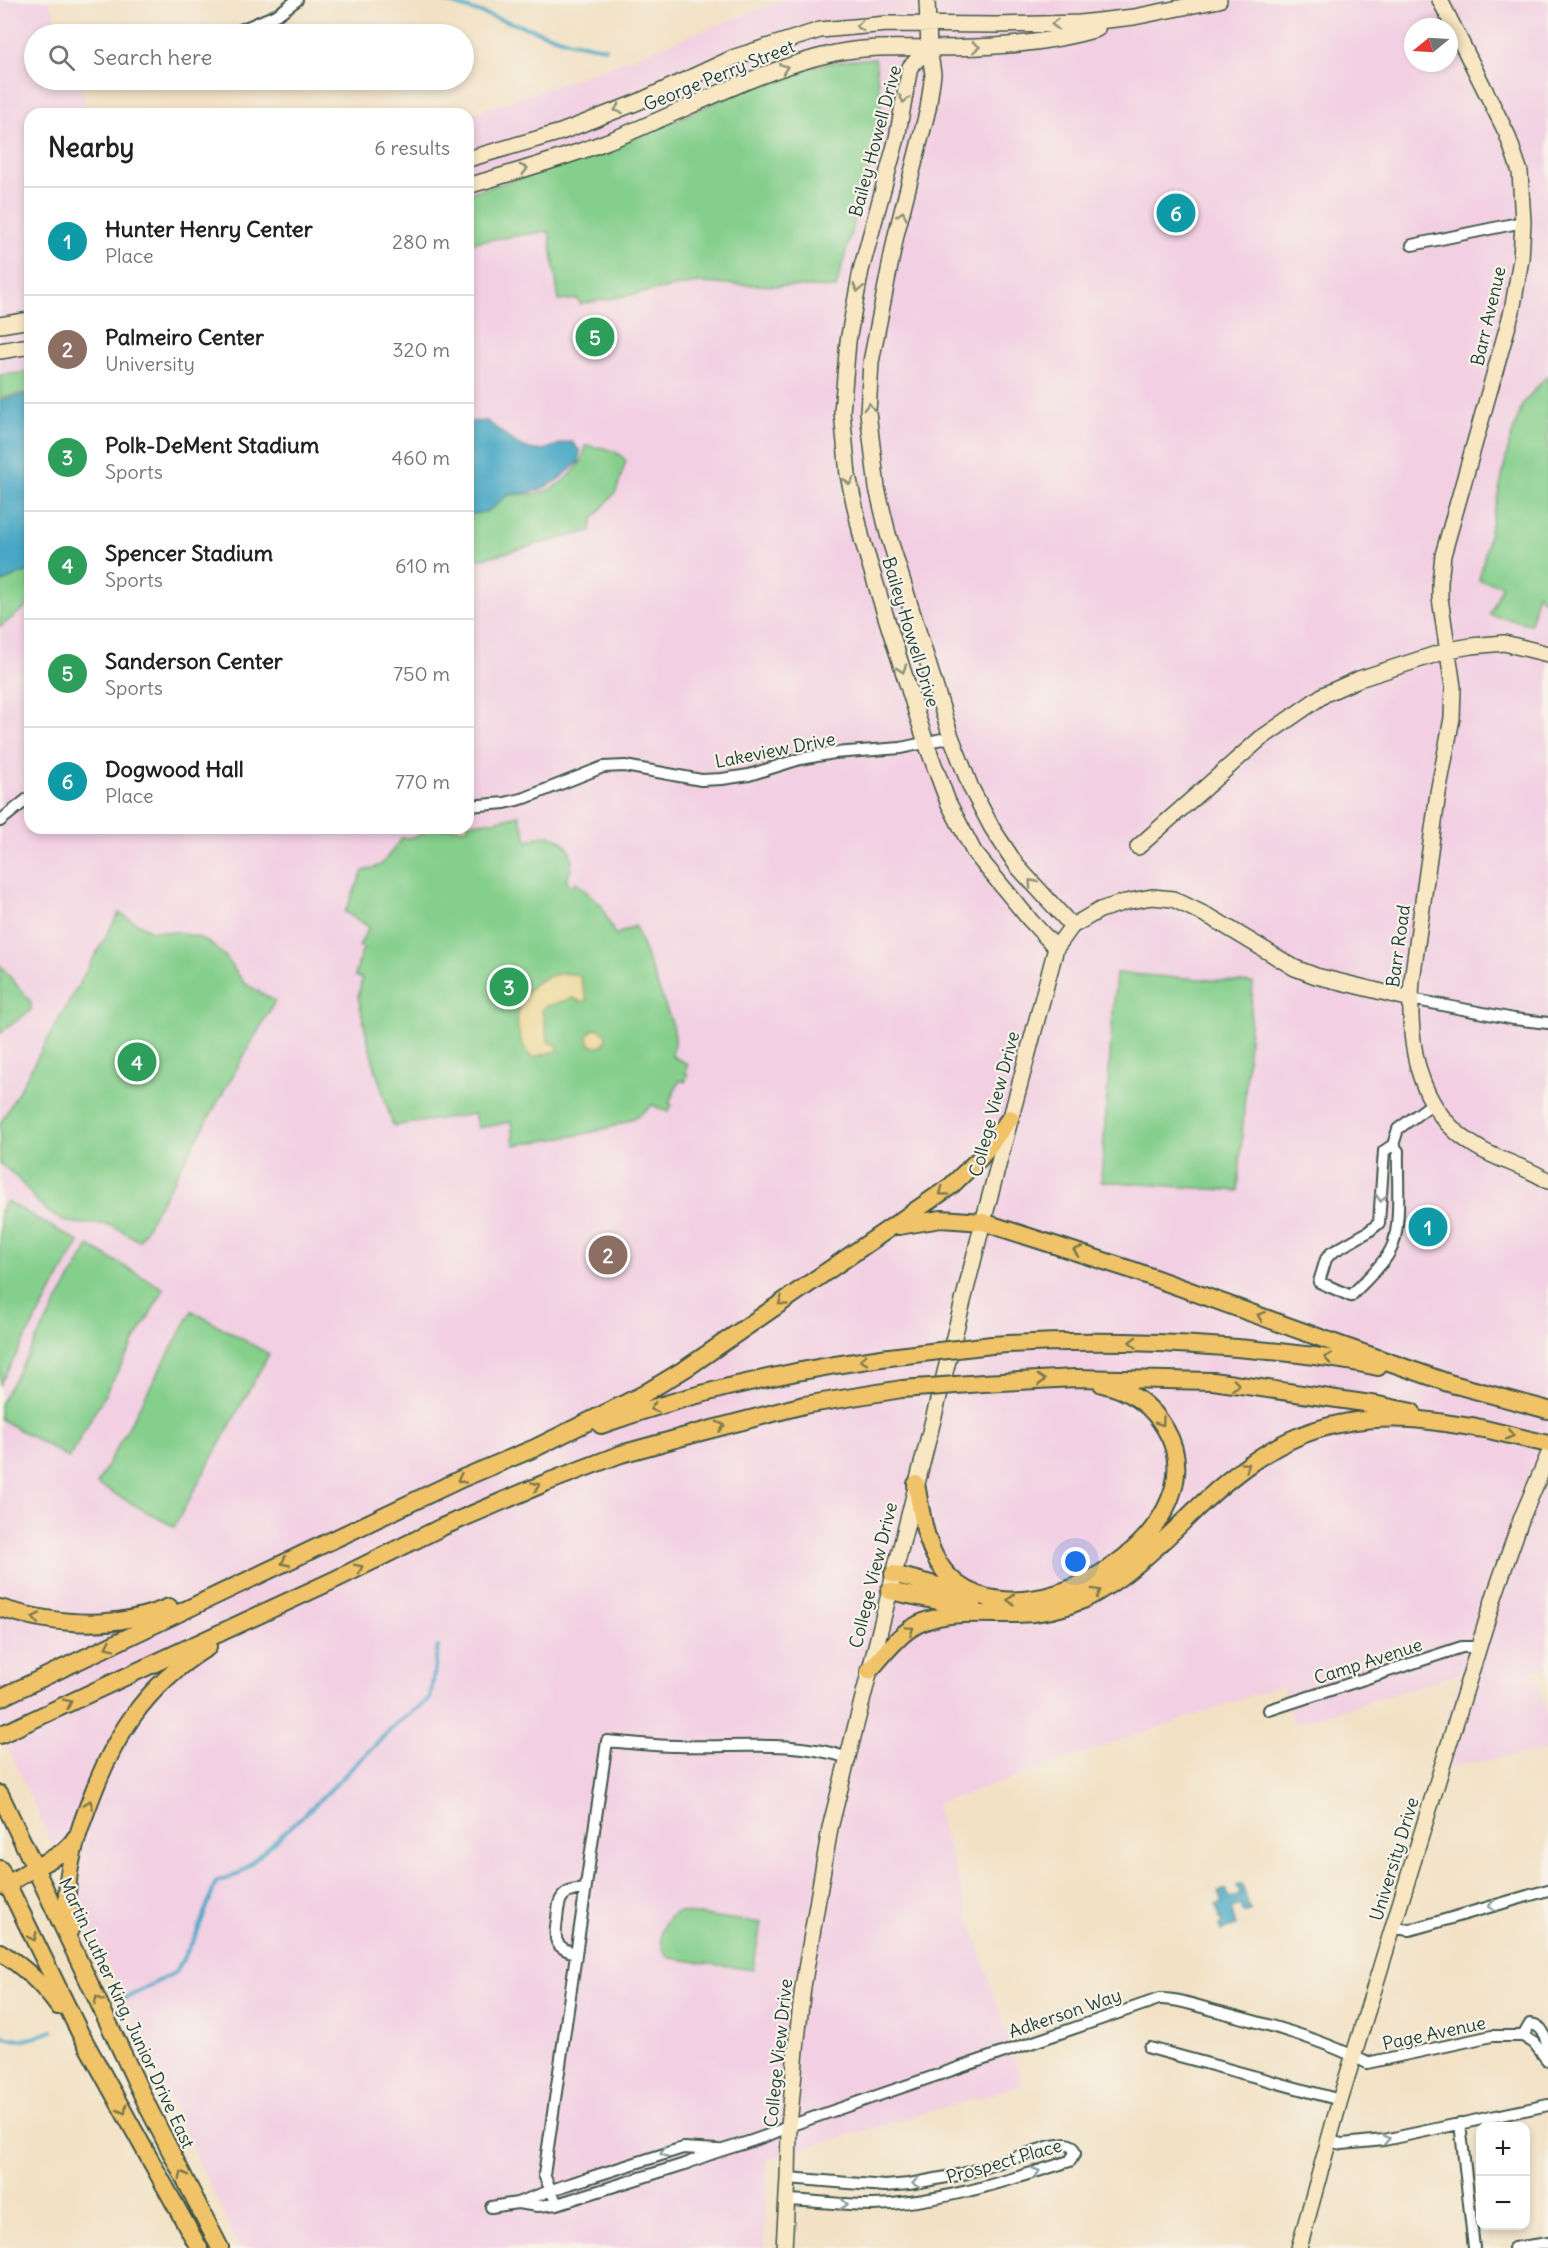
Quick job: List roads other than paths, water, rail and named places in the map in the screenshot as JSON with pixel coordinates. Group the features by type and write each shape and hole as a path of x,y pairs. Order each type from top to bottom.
{"main road":[{"path":"0,1698 452,1483 534,1448 642,1395 688,1367 951,1186 981,1157 1010,1118"},
{"path":"891,1228 906,1223 941,1219 983,1222 1132,1270 1455,1385"},
{"path":"534,1448 621,1418 718,1389 839,1364 992,1345 1087,1340 1174,1343 1332,1359 1455,1385 1548,1410"},
{"path":"891,1582 1017,1600 1052,1596 1086,1582 1118,1563 1147,1535 1166,1509 1172,1496 1175,1463 1169,1436 1162,1423 1142,1400 1106,1385 1075,1378"},
{"path":"8,1731 334,1580 442,1527 545,1483 621,1454 804,1405 902,1389 983,1383 1075,1378 1213,1382 1378,1405 1548,1444"},
{"path":"869,1671 896,1640 917,1624 940,1617 1050,1611 1068,1606 1103,1589 1137,1564 1220,1486 1246,1465 1288,1440 1311,1430 1331,1425 1383,1419 1412,1420 1483,1429"},
{"path":"916,1484 924,1526 939,1563 949,1576 974,1595"},
{"path":"0,1608 38,1619 117,1621 159,1611 215,1587 254,1577"},
{"path":"72,1943 68,1884 79,1832 99,1776 129,1719 156,1687 207,1648 334,1580"},
{"path":"891,1582 996,1613"},
{"name":"Martin Luther King, Junior Drive East","path":"0,1794 149,2109 220,2248"},
{"path":"4,1885 55,1859 79,1832"},
{"path":"0,1869 4,1885 80,2033 199,2248"},
{"path":"0,1952 15,1961 45,1988 80,2033"}],"street":[{"path":"254,24 278,14 297,0"},
{"path":"927,0 929,48"},
{"name":"George Perry Street","path":"474,157 561,132 638,102 735,57 820,30 887,24 1080,23 1134,17 1219,0"},
{"name":"Barr Avenue","path":"1440,0 1507,134 1520,172 1523,222 1521,259 1512,311 1443,555 1440,598 1449,650"},
{"name":"George Perry Street","path":"474,184 602,144 731,87 797,63 837,52 874,48 983,47 1035,43 1087,32 1134,17"},
{"name":"Bailey Howell Drive","path":"929,48 933,74 928,109 896,235 871,362 868,412 877,488 888,534 951,736 970,788 992,828 1017,866 1072,926"},
{"name":"Bailey Howell Drive","path":"929,48 910,67 897,138 861,270 848,341 842,412 848,475 862,539 926,743 948,802 974,852 1056,948"},
{"path":"1412,245 1523,222"},
{"path":"0,325 24,321"},
{"path":"0,351 24,346"},
{"path":"1138,847 1260,739 1325,694 1359,679 1449,650 1504,643 1548,654"},
{"name":"Barr Road","path":"1449,650 1453,687 1452,718 1438,793 1411,999 1413,1053 1426,1093 1448,1124 1468,1142 1548,1180"},
{"name":"Lakeview Drive","path":"474,806 525,798 603,766 625,766 712,780 749,775 800,759 834,753 881,750 926,743 951,736"},
{"path":"0,821 24,802"},
{"path":"1072,926 1100,910 1125,902 1152,897 1173,899 1212,918 1295,968 1317,976 1411,999 1514,1019 1548,1023"},
{"name":"College View Drive","path":"784,2248 789,2126 798,2029 830,1828 1010,1118 1056,948 1072,926"},
{"path":"1379,1223 1384,1151 1393,1145 1398,1129 1433,1103"},
{"path":"1393,1145 1398,1151 1397,1225 1390,1253 1351,1296 1319,1282 1326,1259 1331,1253 1368,1232 1379,1223 1397,1225"},
{"name":"University Drive","path":"1299,2248 1340,2100 1508,1553 1548,1456"},
{"name":"Camp Avenue","path":"1269,1710 1462,1647 1479,1647"},
{"path":"557,2204 544,2175 607,1741 677,1746 776,1744 828,1751 848,1758"},
{"path":"576,1953 564,1950 556,1942 554,1936 559,1904 564,1895 574,1890 585,1889"},
{"path":"1394,1928 1410,1930 1548,1890"},
{"name":"Adkerson Way","path":"517,2203 538,2206 557,2204 774,2133 1160,2000 1176,2000 1233,2015 1341,2049 1354,2056"},
{"name":"Page Avenue","path":"1354,2056 1367,2063 1492,2036 1523,2036 1530,2024 1539,2026 1542,2030 1548,2052"},
{"path":"1523,2036 1534,2043 1548,2061"},
{"path":"1150,2048 1340,2100"},
{"path":"1328,2141 1342,2144 1360,2143 1548,2105"},
{"path":"1460,2123 1474,2248"},
{"name":"Prospect Place","path":"786,2200 857,2205 915,2201 997,2184 1070,2161 1075,2153 1072,2146 1067,2144 1051,2146 963,2174 895,2186 788,2178"},
{"path":"491,2207 517,2203 683,2148 722,2150"},
{"path":"1514,2248 1548,2243"}],"water":[{"path":"24,395 24,573 0,583 0,400"},
{"path":"487,421 512,440 533,450 572,442 580,451 579,462 556,481 537,491 508,495 488,511 474,514 474,422"},
{"path":"1242,1884 1250,1911 1244,1913 1241,1905 1231,1908 1236,1926 1221,1931 1219,1925 1222,1924 1216,1905 1223,1903 1219,1892 1226,1889 1230,1899 1240,1895 1237,1886"}],"waterway":[{"path":"441,0 571,42 605,48"},
{"path":"120,2001 176,1972 198,1931 216,1882 239,1874 321,1799 397,1723 430,1699 438,1647"},
{"path":"0,2035 20,2040 52,2031"}],"place":[{"name":"Dogwood Hall","path":"1176,213"},
{"name":"Sanderson Center","path":"595,337"},
{"name":"Polk-DeMent Stadium","path":"509,987"},
{"name":"Spencer Stadium","path":"137,1062"},
{"name":"Hunter Henry Center","path":"1428,1227"},
{"name":"Palmeiro Center","path":"608,1255"}]}
